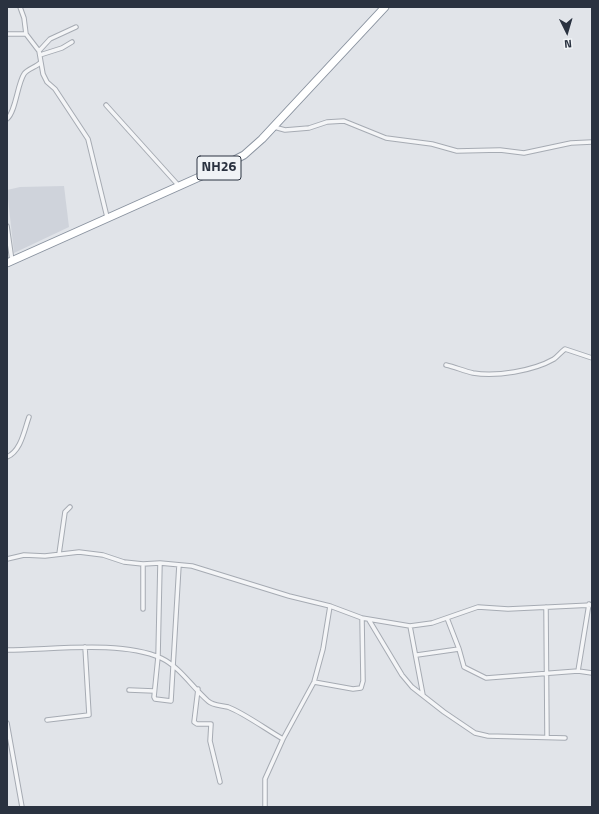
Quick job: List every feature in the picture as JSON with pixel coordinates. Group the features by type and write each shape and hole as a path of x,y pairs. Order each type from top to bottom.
{"highway":[{"name":"NH26","path":"9,262 235,161 253,148 274,127 385,7"}],"street":[{"path":"20,7 24,18 26,34 36,44 40,63 47,82 55,89 88,139 107,218"},
{"path":"39,53 50,39 76,27"},
{"path":"7,34 26,34"},
{"path":"39,53 62,48 72,42"},
{"path":"7,119 13,110 14,102 24,74 40,63"},
{"path":"106,105 179,186"},
{"path":"274,127 286,130 309,128 327,122 344,121 386,138 432,144 457,151 500,150 524,153 571,143 592,142"},
{"path":"7,226 9,262"},
{"path":"446,365 473,373 497,374 532,367 555,358 565,349 592,358"},
{"path":"7,457 14,454 18,447 29,417"},
{"path":"59,554 65,512 70,507"},
{"path":"7,559 24,555 79,552 103,555 124,562 192,566 289,596 330,606 369,620 410,626 432,623 478,607 508,609 590,605 578,671"},
{"path":"160,563 158,657 154,692 155,699 171,701 180,565"},
{"path":"143,564 143,609"},
{"path":"265,807 265,779 283,739 314,682 324,649 330,606"},
{"path":"546,607 547,737"},
{"path":"314,682 353,689 361,688 363,681 362,618"},
{"path":"447,618 460,649 464,667 486,678 578,671 592,673"},
{"path":"369,620 402,675 412,687 423,694 444,712 475,733 488,736 565,738"},
{"path":"410,626 417,655 423,694"},
{"path":"47,720 89,715 85,647"},
{"path":"7,650 110,647 158,657 174,668 198,690 208,702 228,707 283,739"},
{"path":"417,655 460,649"},
{"path":"129,690 154,692"},
{"path":"198,690 194,722 197,724 211,724 210,741 220,782"},
{"path":"7,723 22,807"}],"shaded area":[{"path":"64,186 69,227 14,253 7,190 20,187"}]}
